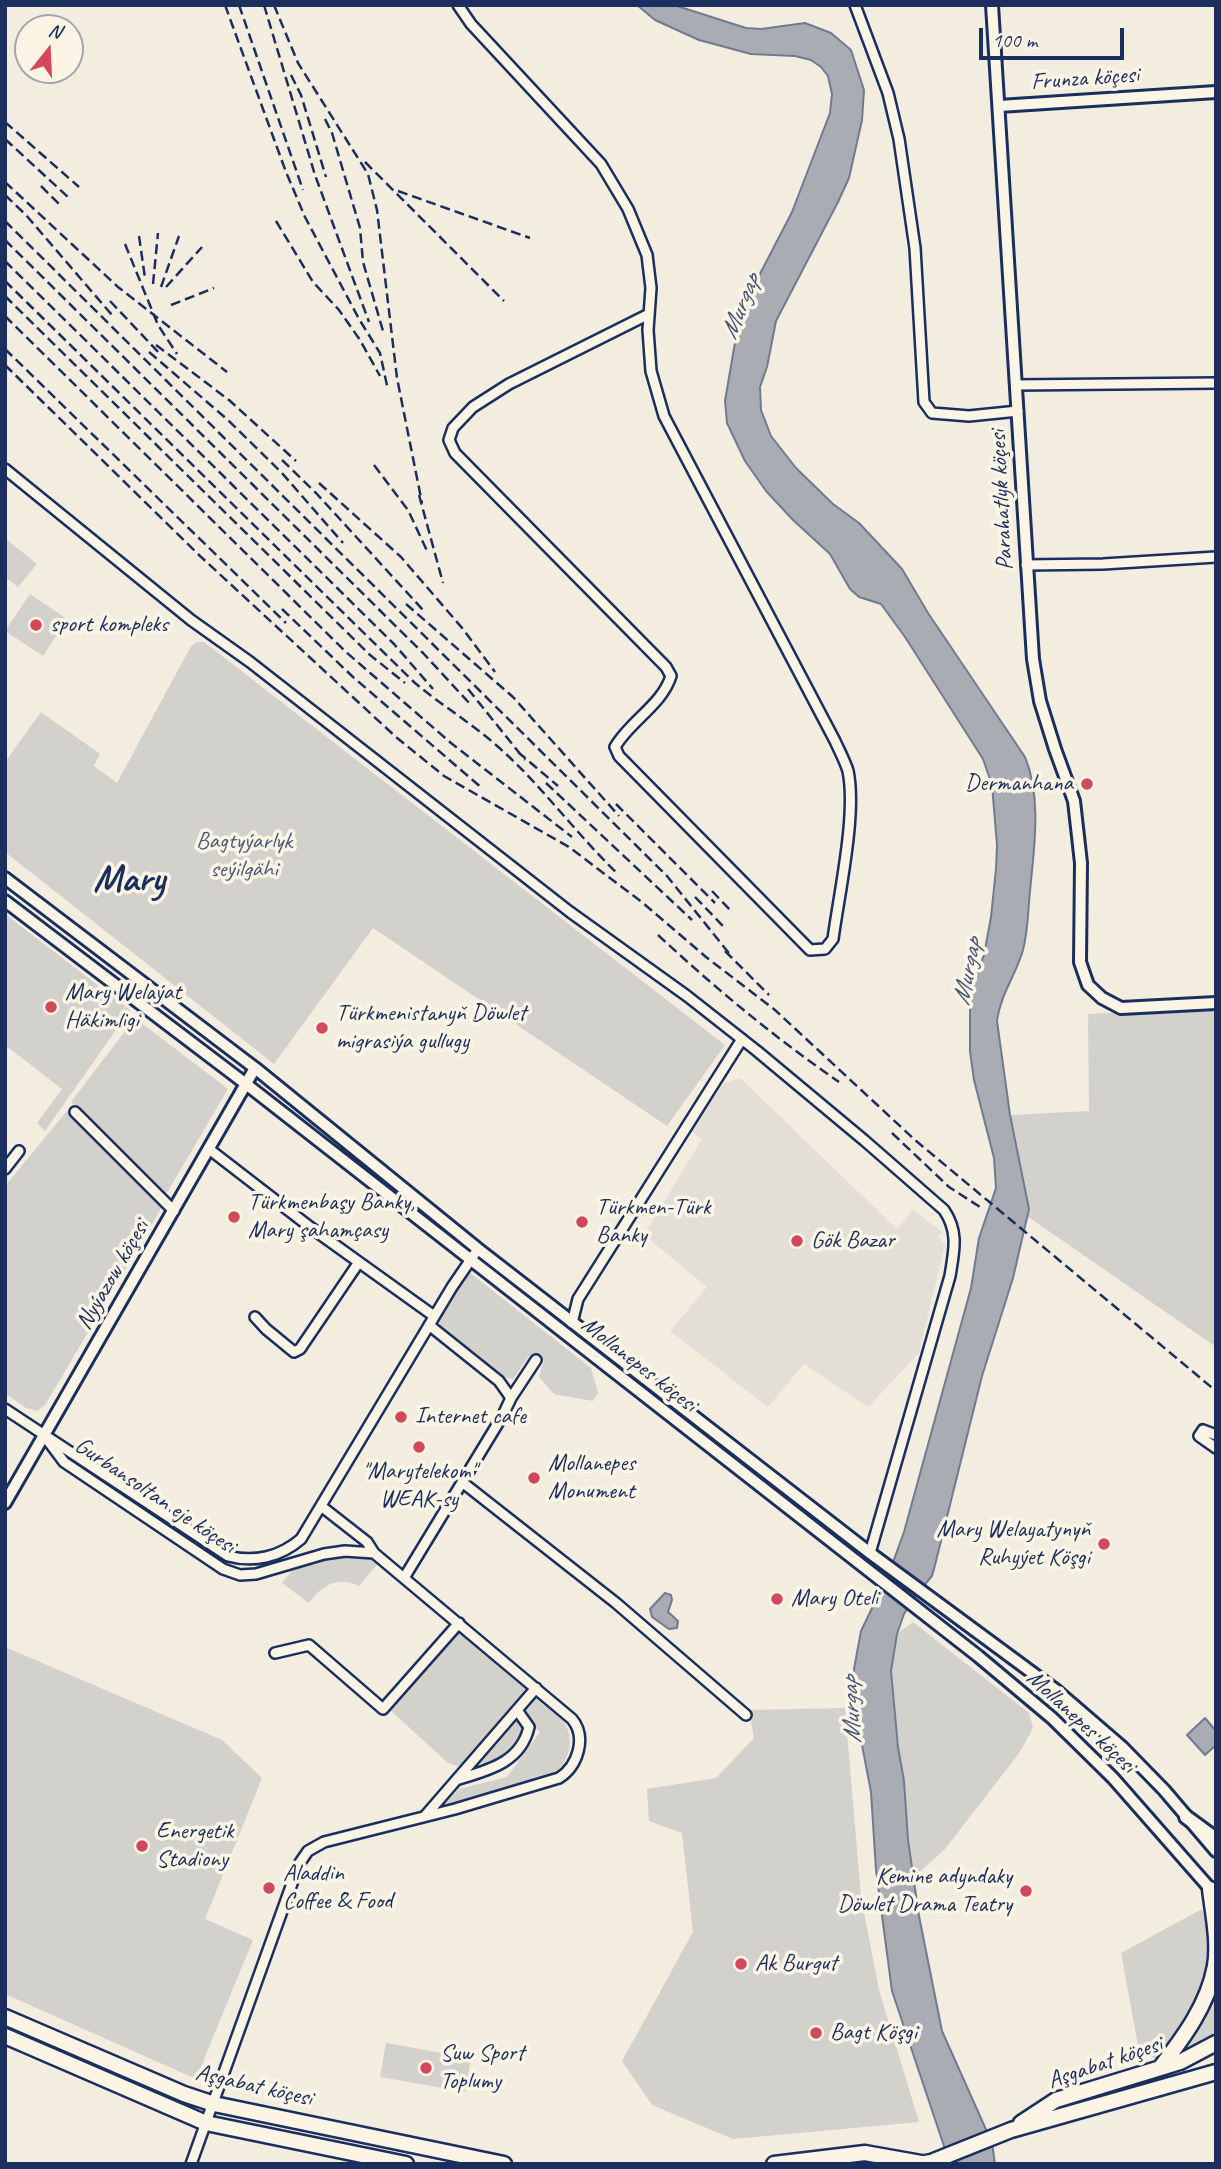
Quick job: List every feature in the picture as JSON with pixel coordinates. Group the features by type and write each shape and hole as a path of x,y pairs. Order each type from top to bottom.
{"main road":[{"path":"1186,1817 1216,1839"},
{"path":"1160,2068 1195,2018 1208,1988 1216,1949 1213,1892"},
{"name":"Aşgabat köçesi","path":"5,2017 184,2094 214,2104 503,2164"},
{"name":"Aşgabat köçesi","path":"5,2036 206,2123 406,2164"},
{"name":"Aşgabat köçesi","path":"774,2164 865,2153 892,2160 924,2163 1011,2130 1056,2100 1180,2062 1216,2043"},
{"name":"Aşgabat köçesi","path":"1011,2130 1212,2075"}],"street":[{"path":"458,5 471,24 601,164 622,198 647,255 651,288 648,330 651,371 664,416 848,770 850,794 847,836 833,939 825,949 810,950 619,756 615,747 621,736 667,688 671,676 666,667 455,453 449,440 453,428 474,407 509,384 649,314"},
{"path":"855,5 888,93 899,139 915,248 924,402 932,413 970,416 1018,411"},
{"name":"Parahatlyk köçesi","path":"992,5 1033,659 1040,701 1074,801 1081,863 1080,962 1088,985 1102,998 1121,1008 1216,1003"},
{"name":"Frunza köçesi","path":"999,106 1216,92"},
{"path":"1016,385 1216,383"},
{"path":"5,469 191,620 250,662 570,912 742,1039 944,1210 955,1235 950,1276 870,1553"},
{"path":"1026,565 1103,564 1216,557"},
{"name":"Mollanepes köçesi","path":"5,878 255,1068 478,1249 881,1562 1057,1691 1111,1738 1164,1790 1216,1851"},
{"name":"Mollanepes köçesi","path":"5,901 472,1259 978,1656 1052,1718 1113,1778 1213,1892"},
{"path":"572,1323 578,1299 742,1039"},
{"name":"Nyýazow köçesi","path":"5,1503 255,1068"},
{"path":"75,1112 174,1211"},
{"path":"209,1149 359,1262 432,1321 499,1381 511,1398"},
{"path":"5,1169 19,1151"},
{"name":"Gurbansoltan eje köçesi","path":"5,1409 228,1556 247,1561 290,1549 301,1539 478,1249"},
{"path":"255,1317 293,1352 300,1349 359,1262"},
{"path":"404,1578 536,1360"},
{"path":"1216,1435 1203,1430 1199,1436 1216,1448"},
{"name":"Gurbansoltan eje köçesi","path":"45,1436 64,1462 223,1569 240,1575 256,1574 324,1554 345,1551 374,1553"},
{"path":"462,1482 616,1603 746,1715"},
{"path":"191,2164 299,1864 307,1851 324,1842 425,1817 559,1778 566,1774 580,1748 579,1730 572,1719 374,1553 367,1542 321,1506"},
{"path":"275,1653 309,1645 383,1709 458,1623"},
{"path":"978,1656 988,1641"},
{"path":"425,1817 536,1688"},
{"path":"457,1779 492,1769 516,1752 524,1742 529,1727 517,1710"}],"shaded area":[{"path":"637,5 674,5 746,28 761,29 805,23 831,33 851,50 864,90 862,120 849,178 776,321 760,387 761,410 771,436 796,468 833,504 859,523 902,569 928,613 1025,757 1034,789 1035,841 1026,936 1020,959 1001,1002 997,1021 1010,1115 1029,1209 1013,1278 982,1376 932,1576 904,1614 897,1634 891,1671 908,1840 919,1916 942,2031 992,2143 995,2164 950,2164 892,1991 876,1870 871,1792 858,1724 854,1669 861,1631 889,1573 904,1532 971,1288 979,1238 996,1188 994,1158 974,1080 970,1051 970,991 984,955 996,869 997,845 992,785 983,759 881,604 859,597 850,589 830,554 766,491 745,461 727,423 725,401 738,325 748,297 792,212 830,113 832,94 828,76 811,60 795,56 751,54 699,40 655,20"},
{"name":"Gök Bazar","path":"740,1078 897,1229 913,1210 942,1232 938,1237 945,1244 919,1353 868,1407 804,1364 768,1407 670,1331 707,1287 644,1235 702,1139 691,1131 724,1083"},
{"path":"665,1593 671,1595 668,1612 678,1621 677,1628 669,1629 652,1617 650,1609"},
{"path":"1205,1718 1216,1731 1216,1745 1205,1755 1187,1735"}],"green space":[{"path":"5,538 37,564 18,587 5,577"},
{"name":"sport kompleks","path":"30,594 67,619 43,656 5,631"},
{"name":"Bagtyýarlyk seýilgähi","path":"204,642 725,1045 667,1126 373,928 274,1064 5,852 5,762 41,712 100,754 94,766 117,783 191,646"},
{"path":"5,914 130,1010 45,1131 37,1123 62,1089 5,1045"},
{"path":"1216,1008 1216,1347 1027,1216 1029,1209 1010,1115 1089,1111 1088,1014"},
{"path":"135,1018 228,1089 165,1196 71,1102"},
{"path":"67,1111 162,1207 45,1405 37,1411 26,1408 5,1393 5,1186"},
{"path":"469,1272 591,1368 598,1393 593,1401 554,1394 539,1377 544,1361 538,1356 529,1356 513,1379 506,1378 441,1326 438,1321"},
{"path":"374,1553 382,1559 359,1586 344,1582 331,1584 319,1591 309,1603 282,1583 300,1561 324,1554"},
{"path":"913,1622 1029,1713 1033,1728 1020,1752 945,1849 913,1878 891,1671 897,1634"},
{"path":"459,1632 526,1690 464,1764 457,1766 448,1763 390,1710"},
{"path":"5,1647 222,1740 262,1778 205,1919 253,1940 196,2079 5,1994"},
{"path":"536,1696 558,1715 567,1728 570,1741 562,1766 549,1777 536,1782 443,1805 459,1789 507,1777 540,1732 521,1714"},
{"path":"845,1708 861,1897 879,1990 919,2122 733,2139 652,2105 622,2061 693,1932 682,1833 649,1821 647,1789 716,1778 754,1738 749,1710"},
{"path":"515,1720 523,1726 512,1746 495,1760 478,1764"},
{"path":"1202,1909 1209,1929 1204,1990 1185,2026 1156,2059 1139,2051 1121,1953"},
{"path":"1216,1984 1216,2035 1181,2050 1202,2020"},
{"name":"Suw Sport Toplumy","path":"386,2043 471,2058 465,2092 380,2077"}],"railway":[{"path":"225,5 305,217 380,353 388,390"},
{"path":"239,5 303,190"},
{"path":"264,5 315,175 369,322"},
{"path":"274,5 298,63 368,174 377,210 397,378 422,503"},
{"path":"291,75 301,95 326,177"},
{"path":"325,119 332,133 360,228 363,262 383,331"},
{"path":"5,122 79,187"},
{"path":"5,139 68,197"},
{"path":"365,162 504,301"},
{"path":"5,182 118,287 227,372"},
{"path":"41,186 61,206"},
{"path":"398,191 530,238"},
{"path":"5,195 26,215 112,315"},
{"path":"5,221 667,876 732,957"},
{"path":"276,221 313,282 339,310 360,340 380,376"},
{"path":"153,284 158,233"},
{"path":"139,236 145,278"},
{"path":"161,287 179,236"},
{"path":"5,240 423,653 471,705"},
{"path":"125,244 158,325 177,354"},
{"path":"166,287 202,247"},
{"path":"5,261 394,644 433,689"},
{"path":"5,281 415,683 512,760 618,874"},
{"path":"171,305 214,288"},
{"path":"5,296 370,655 405,683"},
{"path":"110,301 160,354"},
{"path":"5,316 346,652 451,743 572,837"},
{"path":"156,345 229,400 296,461"},
{"path":"5,349 286,623"},
{"path":"149,352 228,420 281,472 343,543"},
{"path":"5,365 200,556 396,737 444,776 569,847 643,903 706,957 775,1010 915,1140 1216,1391"},
{"path":"282,460 316,493 423,610"},
{"path":"374,465 408,510 428,553"},
{"path":"319,483 401,557 463,629 495,672"},
{"path":"419,495 443,583"},
{"path":"406,604 513,697 619,816"},
{"path":"282,609 353,677 483,789"},
{"path":"468,689 525,760"},
{"path":"518,752 558,786"},
{"path":"546,783 692,920"},
{"path":"616,804 715,903"},
{"path":"712,891 732,912"},
{"path":"695,897 724,927"},
{"path":"658,935 746,1012 839,1082"},
{"path":"725,951 769,995"},
{"path":"892,1133 949,1187 983,1209"}],"place":[{"name":"sport kompleks","path":"36,625"},
{"name":"Dermanhana","path":"1087,784"},
{"name":"Mary Welaýat Häkimligi","path":"51,1007"},
{"name":"Türkmenistanyň Döwlet migrasiýa gullugy","path":"322,1028"},
{"name":"Türkmenbaşy Banky, Mary şahamçasy","path":"234,1217"},
{"name":"Türkmen-Türk Banky","path":"582,1222"},
{"name":"Gök Bazar","path":"797,1241"},
{"name":"Internet cafe","path":"401,1417"},
{"name":"\"Marytelekom\" WEAK-sy","path":"419,1447"},
{"name":"Mollanepes Monument","path":"534,1478"},
{"name":"Mary Welayatynyň Ruhyýet Köşgi","path":"1104,1544"},
{"name":"Mary Oteli","path":"777,1599"},
{"name":"Energetik Stadiony","path":"142,1846"},
{"name":"Aladdin Coffee & Food","path":"269,1888"},
{"name":"Kemine adyndaky Döwlet Drama Teatry","path":"1026,1891"},
{"name":"Ak Burgut","path":"741,1964"},
{"name":"Bagt Köşgi","path":"816,2033"},
{"name":"Suw Sport Toplumy","path":"426,2068"}],"district":[{"name":"Mary","path":"129,881"}],"water label":[{"name":"Murgap","path":"741,307"},
{"name":"Murgap","path":"968,972"},
{"name":"Murgap","path":"852,1710"}]}
